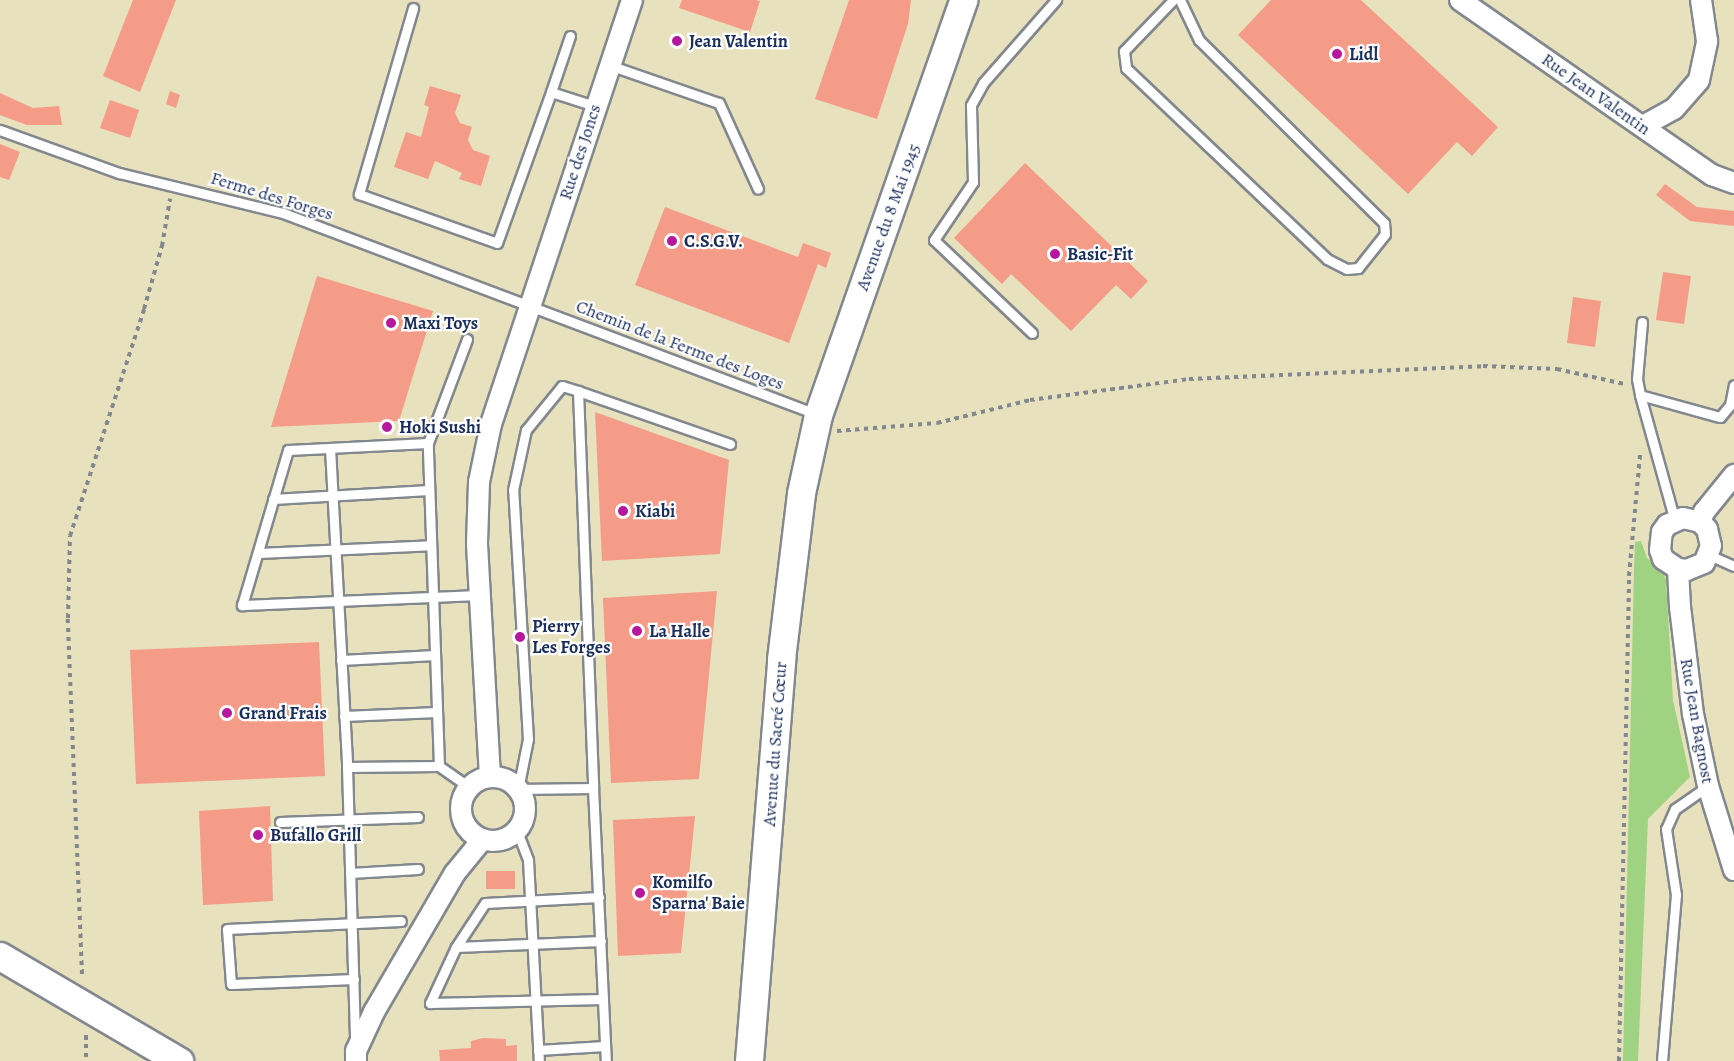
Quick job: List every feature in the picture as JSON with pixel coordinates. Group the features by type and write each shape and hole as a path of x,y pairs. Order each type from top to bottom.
{"main road":[{"name":"Avenue du 8 Mai 1945","path":"815,425 963,0"},
{"name":"Avenue du Sacré Cœur","path":"749,1059 781,658 801,494 815,425"},
{"path":"0,956 179,1061"}],"street":[{"name":"Rue des Joncs","path":"490,777 480,595 479,482 491,424 632,0"},
{"name":"Rue Jean Valentin","path":"1460,0 1712,175 1734,183"},
{"path":"1643,126 1674,109 1700,80 1707,41 1701,0"},
{"path":"1700,522 1704,512 1734,475"},
{"path":"1692,519 1700,522 1710,537 1709,555 1696,568 1678,569 1663,559 1660,550 1662,532 1675,521 1692,519"},
{"name":"Rue Jean Bagnost","path":"1678,569 1693,714 1707,786 1734,870"},
{"path":"490,777 507,780 518,789 525,806 517,831 503,841 482,840 465,827 461,817 461,802 469,787 490,777"},
{"path":"356,1056 455,873 482,840"}],"lane":[{"path":"1032,333 934,240 973,182 971,105 983,83 1056,0"},
{"path":"1173,0 1124,51 1126,68 1327,259 1347,269 1358,267 1385,234 1384,223 1199,40 1180,0"},
{"path":"413,8 359,194 497,243 570,36"},
{"path":"609,65 719,103 758,189"},
{"path":"551,92 596,106"},
{"name":"Ferme des Forges","path":"0,130 119,173 283,213 531,305"},
{"name":"Chemin de la Ferme des Loges","path":"531,305 815,425"},
{"path":"1642,322 1639,392 1675,521"},
{"path":"439,766 428,442 467,339"},
{"path":"1639,392 1720,417 1730,405 1734,385"},
{"path":"594,788 518,789 528,739 513,490 526,430 562,386 730,444"},
{"path":"578,391 606,1061"},
{"path":"428,442 288,450 242,605 433,599 480,595"},
{"path":"330,448 347,767 356,1056"},
{"path":"273,500 429,490"},
{"path":"258,553 431,545"},
{"path":"1709,555 1734,566"},
{"path":"341,660 435,655"},
{"path":"344,716 437,712"},
{"path":"347,767 439,766 469,787"},
{"path":"1662,1061 1676,895 1666,830 1675,809 1707,786"},
{"path":"280,822 417,817"},
{"path":"517,831 528,860 539,1061"},
{"path":"350,873 418,869"},
{"path":"599,897 485,903 456,946 430,1003 536,998 603,999"},
{"path":"354,979 231,984 227,929 401,921"},
{"path":"456,946 601,941"},
{"path":"538,1050 605,1046"}],"path":[{"path":"82,974 68,618 70,536 144,309 162,246 172,186"},
{"path":"815,425 850,432 937,423 1030,400 1132,385 1428,367 1557,369 1639,392"},
{"path":"1619,1061 1629,576 1637,460 1649,430"},
{"path":"86,1034 86,1061"}],"green space":[{"path":"1641,541 1647,558 1660,567 1666,579 1673,700 1690,777 1648,819 1638,1061 1623,1061 1634,568 1635,542"}],"building":[{"path":"133,0 176,0 140,92 103,76"},
{"path":"682,0 760,1 750,32 679,8"},
{"path":"849,0 911,0 908,24 877,119 815,99"},
{"path":"1271,0 1361,0 1498,127 1472,156 1457,142 1408,194 1238,35"},
{"path":"430,86 461,95 455,113 460,123 472,127 468,140 473,150 490,156 481,186 459,179 462,173 435,161 428,179 394,167 406,132 421,137 429,107 424,105"},
{"path":"170,91 180,95 176,108 166,104"},
{"path":"0,93 33,108 59,106 62,125 27,125 0,115"},
{"path":"110,100 139,110 130,138 100,128"},
{"path":"0,144 20,152 9,180 0,177"},
{"name":"Basic-Fit","path":"1025,163 1148,281 1131,299 1116,285 1071,331 1011,274 1002,284 954,238"},
{"path":"1665,184 1697,207 1734,211 1734,226 1690,221 1656,195"},
{"path":"665,207 798,257 803,243 831,253 826,268 818,264 789,343 635,285"},
{"path":"1663,272 1691,276 1684,324 1656,320"},
{"path":"317,276 433,311 399,421 271,427"},
{"path":"1573,297 1601,301 1595,347 1567,343"},
{"path":"595,412 729,460 720,554 602,561"},
{"path":"717,591 699,779 611,783 603,598"},
{"name":"Grand Frais","path":"319,642 325,776 136,784 130,650"},
{"path":"270,806 273,901 203,905 199,811"},
{"path":"695,816 681,953 618,956 613,820"},
{"path":"486,871 515,871 515,889 486,889"},
{"path":"483,1038 506,1039 506,1046 517,1045 517,1061 440,1061 439,1050 471,1048 471,1041"}],"place":[{"name":"Jean Valentin","path":"677,41"},
{"name":"Lidl","path":"1337,54"},
{"name":"C.S.G.V.","path":"672,241"},
{"name":"Basic-Fit","path":"1055,254"},
{"name":"Maxi Toys","path":"391,323"},
{"name":"Hoki Sushi","path":"387,427"},
{"name":"Kiabi","path":"623,511"},
{"name":"La Halle","path":"637,631"},
{"name":"Pierry Les Forges","path":"520,637"},
{"name":"Grand Frais","path":"227,713"},
{"name":"Bufallo Grill","path":"258,835"},
{"name":"Komilfo Sparna' Baie","path":"640,893"}]}
